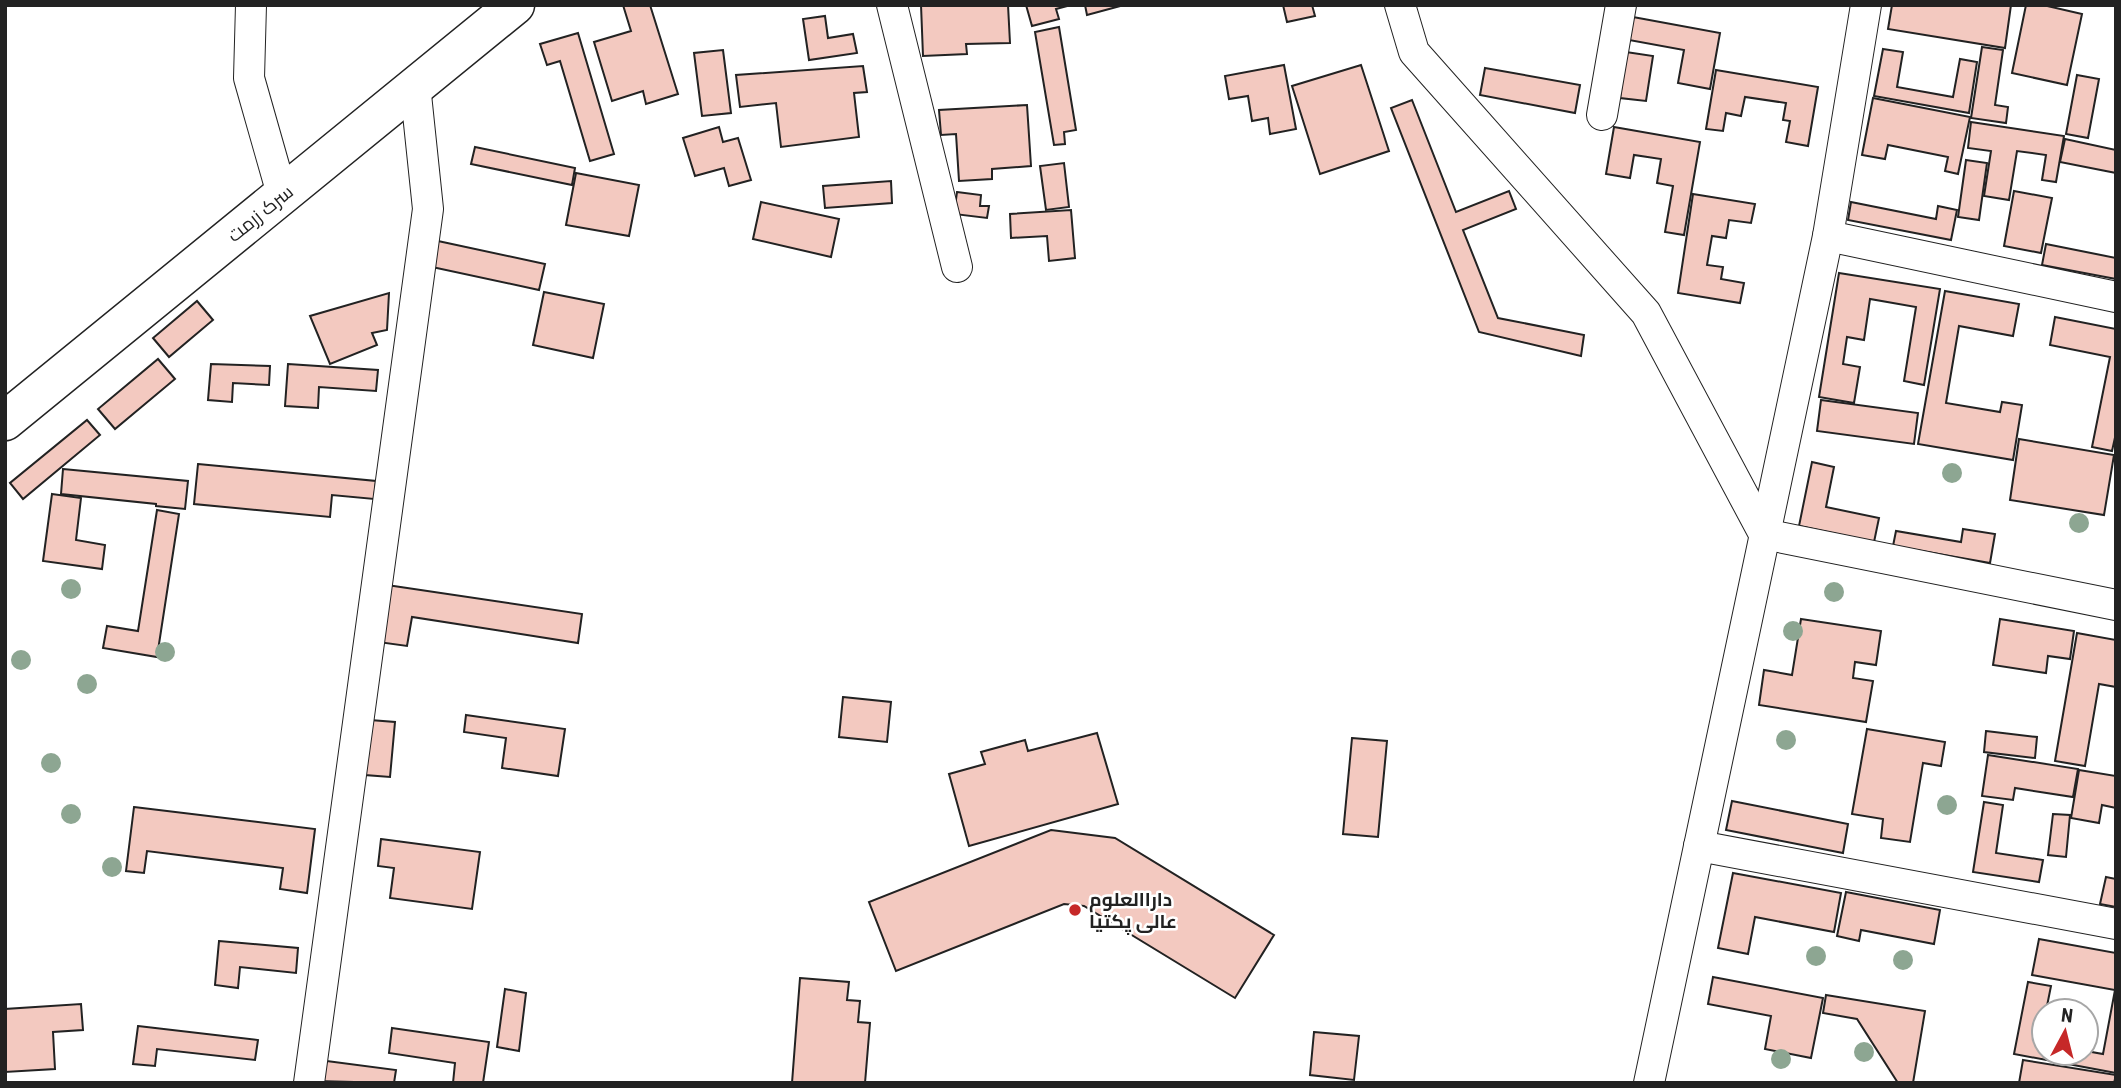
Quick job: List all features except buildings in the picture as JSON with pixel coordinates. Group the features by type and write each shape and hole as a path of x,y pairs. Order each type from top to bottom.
{"highway":[{"name":"سرک زرمت","path":"5,421 515,5"}],"street":[{"path":"251,5 249,78 282,194"},
{"path":"892,5 957,267"},
{"path":"1400,5 1414,52 1646,313 1765,534"},
{"path":"1602,115 1621,5"},
{"path":"1649,1083 1828,236 1866,5"},
{"path":"309,1083 428,209 415,85"},
{"path":"1828,236 2116,297"},
{"path":"1765,534 2116,605"},
{"path":"1699,846 2116,924"}],"place":[{"name":"داراالعلوم عالی پکتیا","path":"1075,910"}]}
